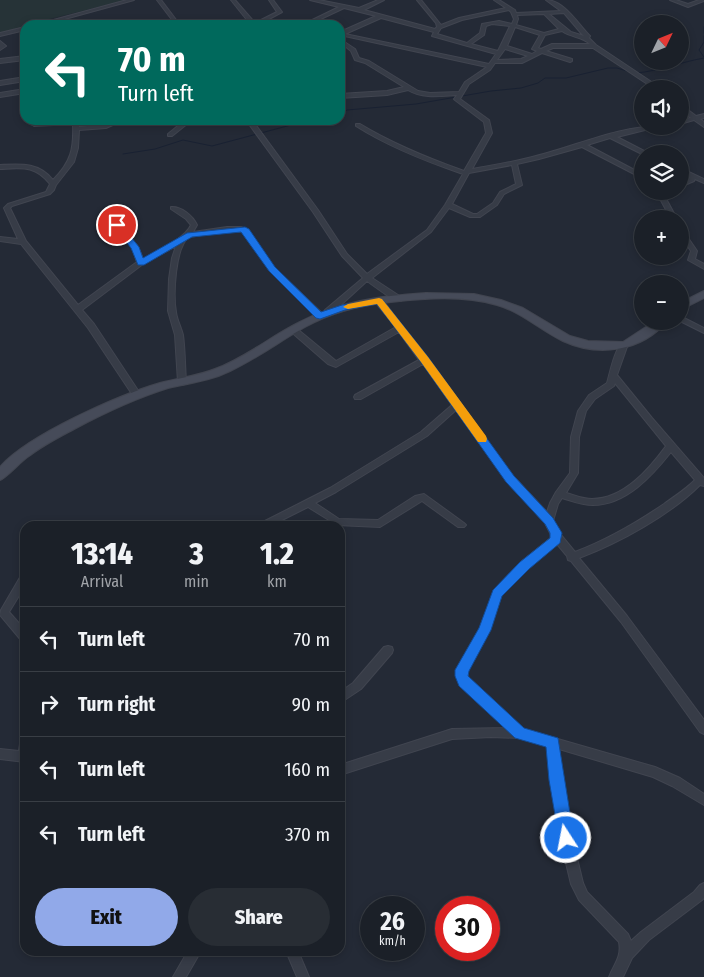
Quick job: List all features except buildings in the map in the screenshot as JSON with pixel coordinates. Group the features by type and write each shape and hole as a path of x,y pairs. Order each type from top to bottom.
{"street":[{"path":"58,20 132,0"},
{"path":"159,0 174,20"},
{"path":"233,0 250,20"},
{"path":"264,20 280,12 271,0"},
{"path":"271,0 277,0"},
{"path":"312,0 332,2 343,7 437,29 470,17 509,9"},
{"path":"359,10 382,0"},
{"path":"419,0 436,19 437,29 434,35 498,53"},
{"path":"498,1 509,0"},
{"path":"548,0 559,4 570,19 588,36 585,37"},
{"path":"672,0 690,6 703,0"},
{"path":"498,1 515,14 566,12"},
{"path":"315,20 343,7"},
{"path":"544,12 574,37 585,37 594,46 645,80"},
{"path":"0,475 4,463 51,436 137,395 228,368 267,347 293,330 324,314 367,278 416,242 438,221 484,144 489,126 483,116 463,105 457,99 467,82 484,73 504,47 513,25 515,14"},
{"path":"345,32 381,16"},
{"path":"470,17 478,19 485,25 500,23 513,25 543,34 563,29"},
{"path":"468,44 482,34 485,25"},
{"path":"0,35 20,29"},
{"path":"543,34 534,48 570,60"},
{"path":"345,35 491,64 522,61 552,46 594,46"},
{"path":"453,46 458,41"},
{"path":"0,43 3,46 0,48"},
{"path":"345,44 353,50 357,59 366,62 408,88 430,95 462,93"},
{"path":"504,47 532,56"},
{"path":"442,55 448,50"},
{"path":"0,61 20,59"},
{"path":"0,83 20,80"},
{"path":"345,96 378,94 408,88"},
{"path":"0,95 20,92"},
{"path":"689,113 704,125"},
{"path":"689,120 704,116"},
{"path":"76,125 74,158 68,169 53,184 51,190 48,193 4,207 23,242 78,309 137,395"},
{"path":"76,129 108,125"},
{"path":"170,135 183,125"},
{"path":"254,125 316,212 344,255 367,278 398,299"},
{"path":"358,125 377,137 408,152 466,172 537,158 634,131"},
{"path":"611,136 634,148"},
{"path":"583,145 634,172"},
{"path":"448,206 472,216 478,216 495,204 502,193 519,185 514,162"},
{"path":"0,167 39,169 47,175 53,184"},
{"path":"689,174 704,181"},
{"path":"689,182 693,176"},
{"path":"78,309 141,263 181,240 194,230 192,221 173,208"},
{"path":"117,225 135,247 141,263"},
{"path":"190,234 232,229 246,231 272,269 324,314"},
{"path":"0,239 23,242"},
{"path":"181,240 175,258 172,279 172,310 179,335 182,382"},
{"path":"689,244 694,251 691,260 704,267"},
{"path":"689,302 704,294"},
{"path":"324,314 379,301 455,296 490,300 518,310 571,341 594,346 624,344 647,330"},
{"path":"379,301 425,360 510,479 549,521 557,537 624,619 704,729"},
{"path":"689,323 704,331"},
{"path":"293,330 325,358 336,364 400,328"},
{"path":"549,521 554,502 574,473 575,438 582,411 592,397 611,384 624,344"},
{"path":"358,397 425,360"},
{"path":"572,557 592,550 650,518 702,482 613,375"},
{"path":"272,521 308,503 424,434 457,405"},
{"path":"559,494 593,502 624,492 644,477 671,446"},
{"path":"345,522 380,524 418,498 424,497 461,525"},
{"path":"308,503 335,521"},
{"path":"520,733 464,682 462,670 485,630 497,594 524,565 556,540 557,537"},
{"path":"20,585 2,614 20,632"},
{"path":"345,694 357,686 388,650"},
{"path":"345,768 452,734 520,733 655,772 676,782 704,800"},
{"path":"553,743 563,825 577,884 583,896 624,938 627,945 626,955"},
{"path":"0,754 20,756"},
{"path":"615,977 626,955 645,936 698,896 704,889"},
{"path":"179,977 192,956"},
{"path":"294,956 303,977"}],"shaded area":[{"path":"0,0 127,0 45,20 20,20 20,28 0,33"}],"waterway":[{"path":"704,27 704,33"},
{"path":"704,36 704,42 699,50 704,57"},
{"path":"636,73 704,58"},
{"path":"345,111 416,104 491,91 521,88 538,83 545,78 566,78 608,68 617,68 630,72"},
{"path":"123,154 155,149 183,140 212,146 291,125"}],"slow traffic":[{"path":"348,307 379,301 425,360 482,439"}],"route":[{"path":"117,225 135,247 141,263 190,234 242,229 246,231 272,269 320,316 342,308 379,301 425,360 510,479 549,521 556,533 556,540 524,565 497,594 485,630 462,670 462,676 464,682 520,733 553,743 556,780 566,838"}]}
